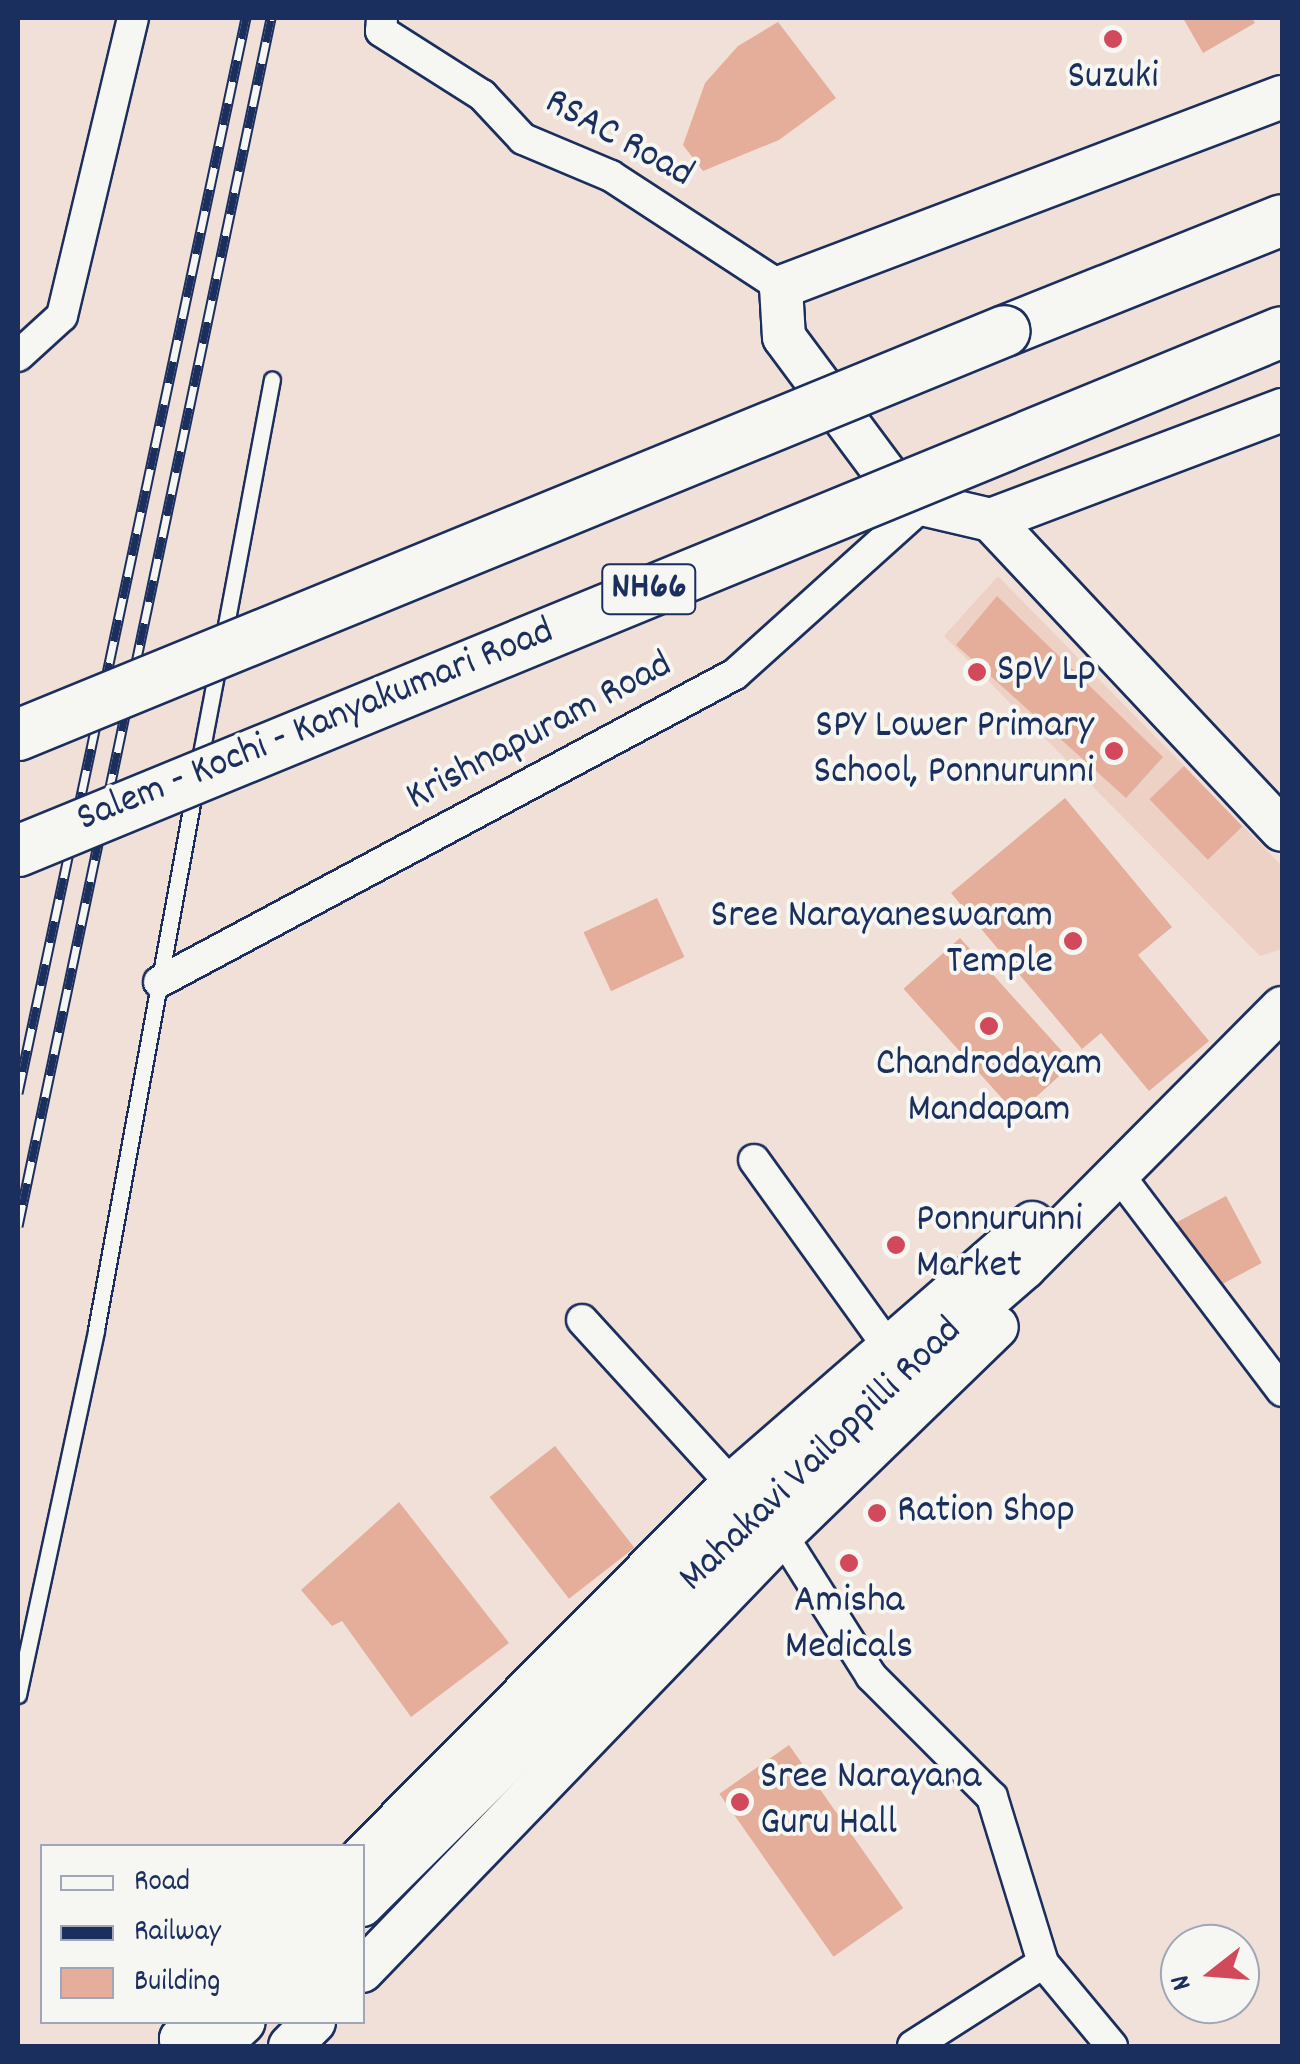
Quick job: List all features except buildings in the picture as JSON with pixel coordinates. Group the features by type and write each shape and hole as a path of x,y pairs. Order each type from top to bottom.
{"highway":[{"name":"NH66","path":"18,735 1267,226"},
{"name":"Salem - Kochi - Kanyakumari Road","path":"18,851 1282,332"}],"main road":[{"path":"1282,97 781,288 784,337 904,500 991,520 1282,830"},
{"path":"991,520 1282,410"},
{"name":"Mahakavi Vailoppilli Road","path":"365,1903 856,1414 1025,1267 1282,1008"},
{"path":"365,1854 732,1484 886,1344 1064,1198 1106,1186 1095,1232 782,1535 365,1968"},
{"path":"188,2046 181,2040 197,2024"},
{"path":"218,2046 242,2024"},
{"path":"290,2046 312,2024"}],"street":[{"path":"18,356 62,316 133,18"},
{"name":"RSAC Road","path":"382,18 381,31 482,95 523,139 611,176 781,288"},
{"name":"Krishnapuram Road","path":"159,982 735,674 924,504"},
{"path":"754,1160 886,1344"},
{"path":"1106,1186 1282,1391"},
{"path":"582,1320 732,1484"},
{"path":"782,1535 871,1676 992,1797 1043,1963 1112,2046"},
{"path":"913,2046 1043,1963"}],"lane":[{"path":"18,1695 96,1330 272,380"}],"shaded area":[{"name":"SPY Lower Primary School, Ponnurunni","path":"998,576 1282,866 1282,949 1260,956 944,636"}],"railway":[{"path":"18,1093 246,18"},
{"path":"18,1226 271,18"}],"place":[{"name":"Suzuki","path":"1113,39"},
{"name":"SpV Lp","path":"977,672"},
{"name":"SPY Lower Primary School, Ponnurunni","path":"1114,751"},
{"name":"Sree Narayaneswaram Temple","path":"1073,941"},
{"name":"Chandrodayam Mandapam","path":"989,1026"},
{"name":"Ponnurunni Market","path":"896,1245"},
{"name":"Ration Shop","path":"877,1513"},
{"name":"Amisha Medicals","path":"849,1563"},
{"name":"Sree Narayana Guru Hall","path":"740,1802"}]}
